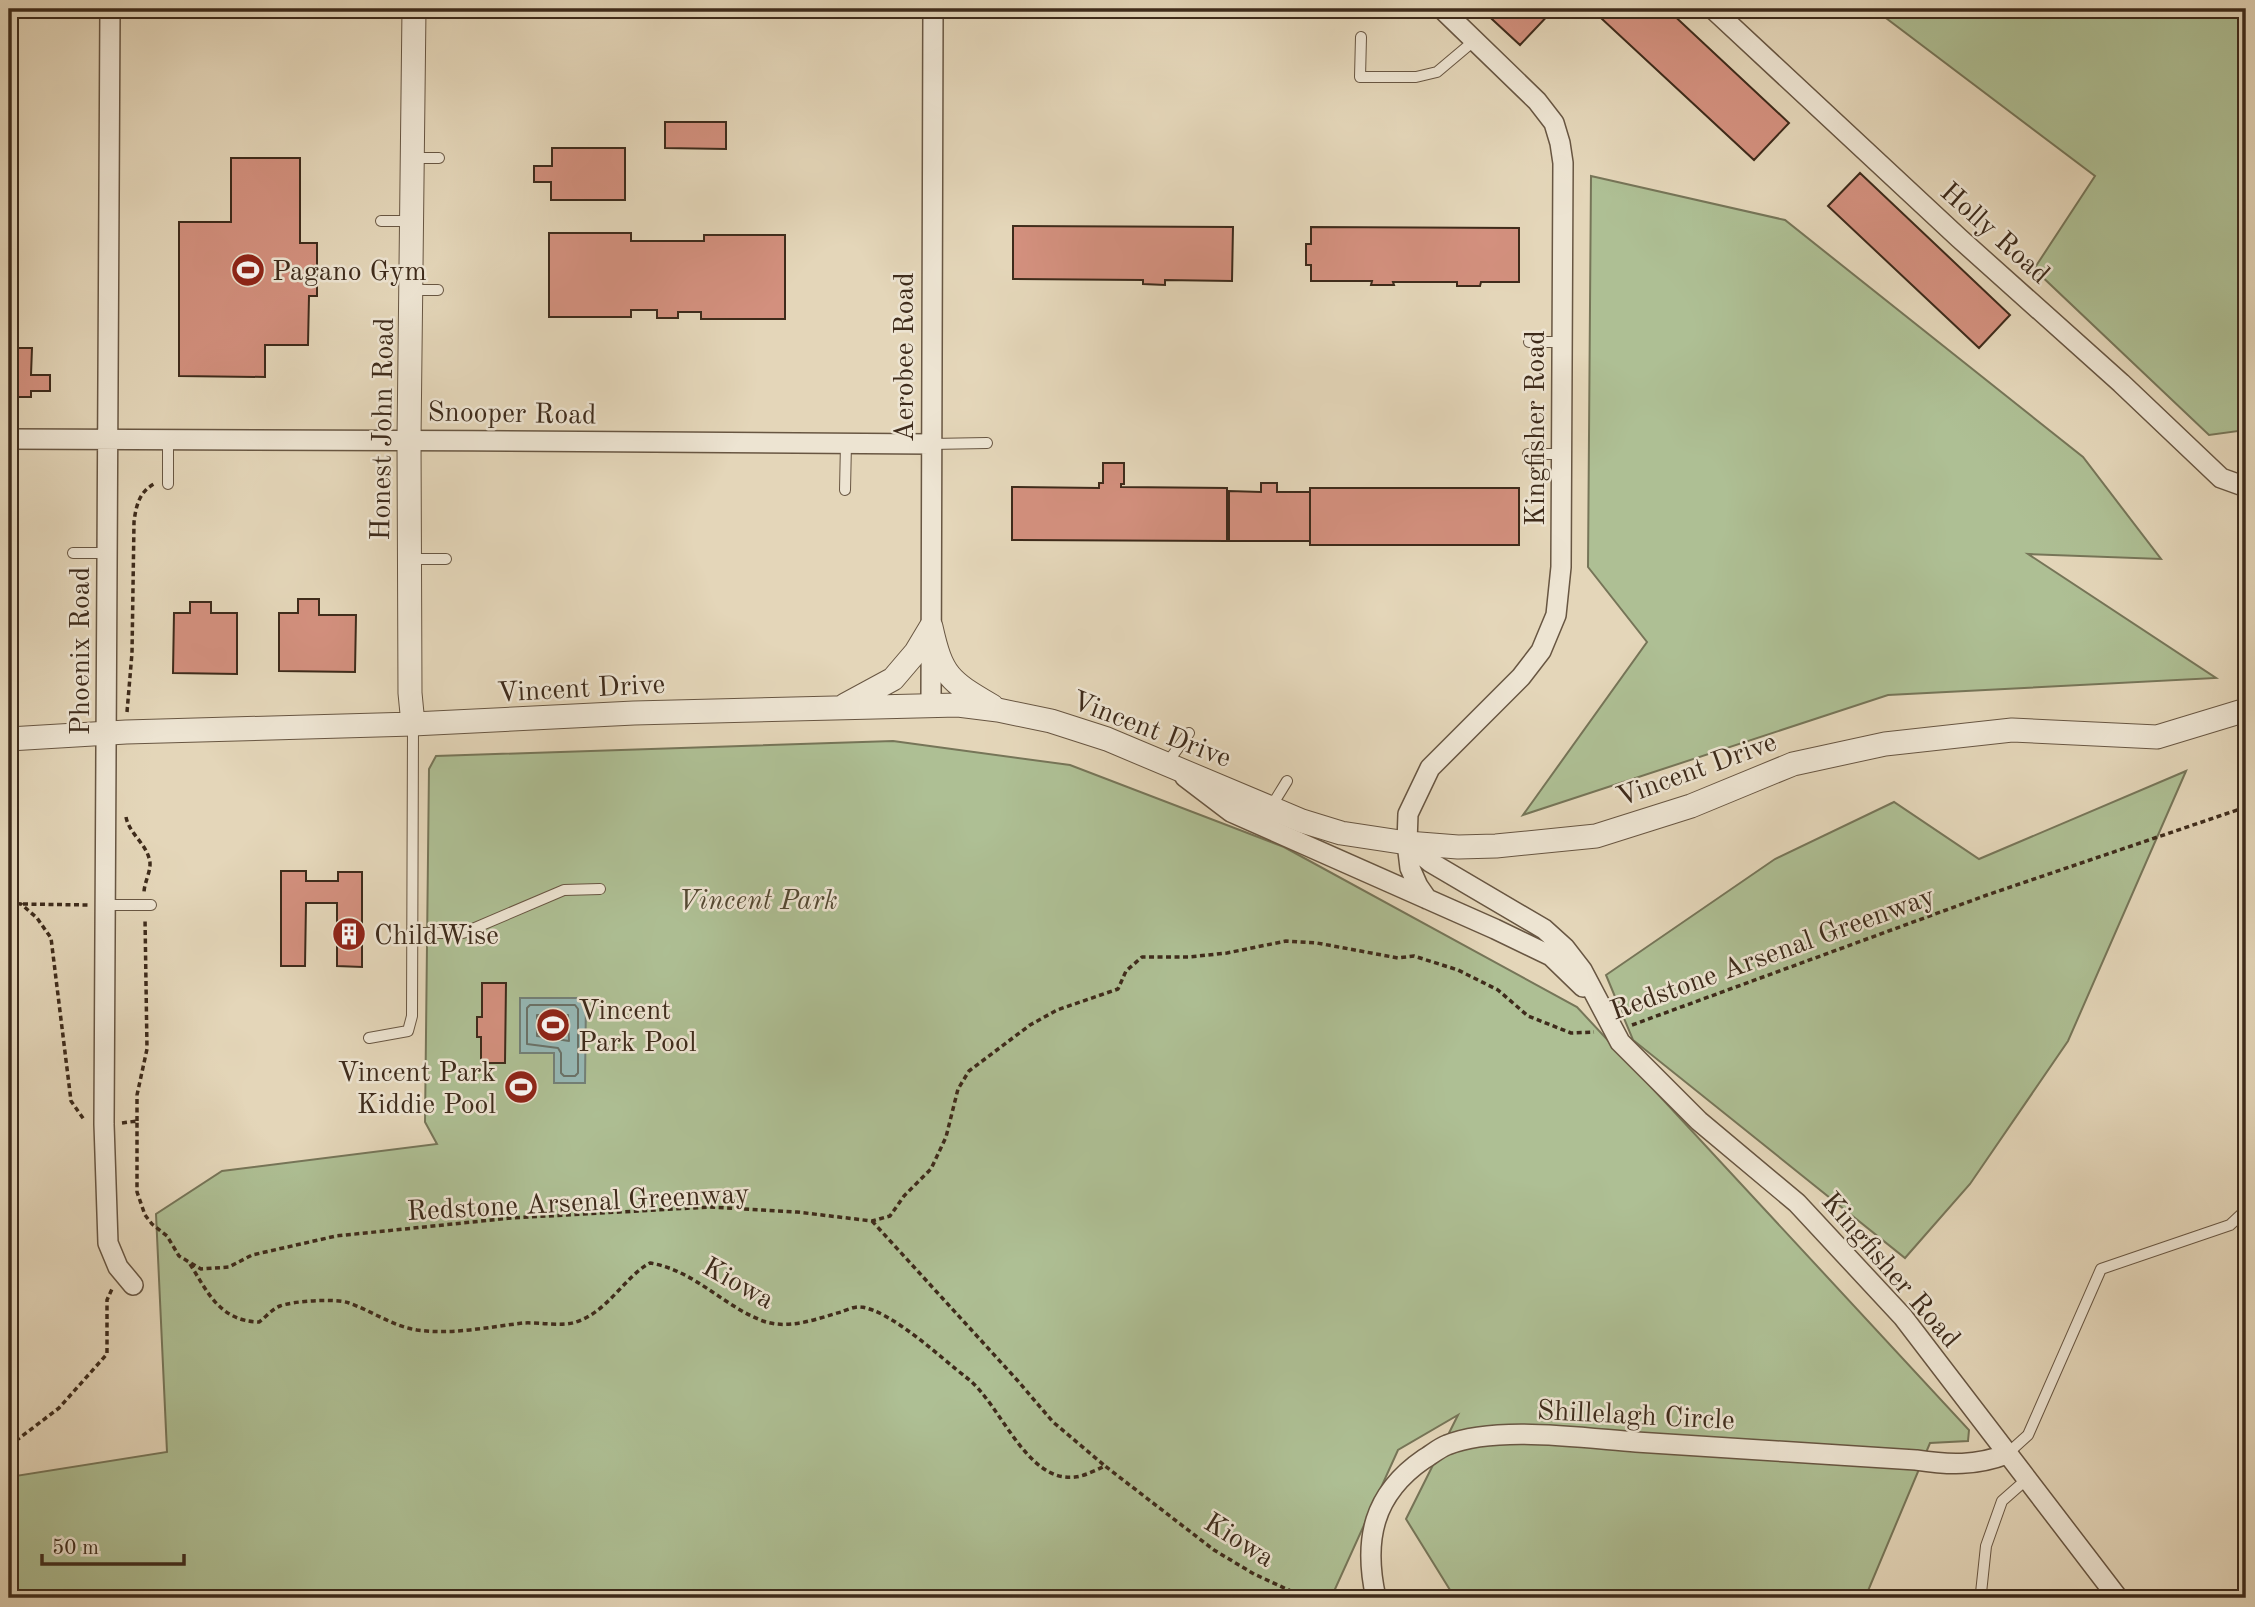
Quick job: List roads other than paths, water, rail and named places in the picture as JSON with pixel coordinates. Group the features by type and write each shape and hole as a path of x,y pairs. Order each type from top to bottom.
{"street":[{"name":"Phoenix Road","path":"110,9 107,553 117,733 106,905 104,1124 108,1244 127,1278"},
{"name":"Honest John Road","path":"413,724 410,693 409,439 414,9"},
{"name":"Aerobee Road","path":"931,705 933,9"},
{"name":"Kingfisher Road","path":"1427,900 1410,868 1408,814 1430,768 1521,677 1541,650 1556,615 1561,567 1563,163 1560,143 1554,123 1537,101 1442,9"},
{"name":"Holly Road","path":"1713,9 2221,478 2246,487"},
{"name":"Snooper Road","path":"9,439 409,439 931,444"},
{"path":"841,707 893,679 916,652 931,627"},
{"path":"931,627 936,653 954,683 998,709"},
{"name":"Vincent Drive","path":"9,739 635,713 958,705 998,709 1051,721 1107,739 1302,821 1341,832 1458,847 1596,836 1691,806 1793,764 1885,744 2012,730 2157,737 2246,710"},
{"path":"2221,718 2246,732"},
{"name":"Kingfisher Road","path":"1167,763 1231,813 1551,956 1599,1002"},
{"name":"Kingfisher Road","path":"1407,842 1430,862 1544,929 1565,948 1582,970 1620,1042 1699,1121 1797,1203 1886,1298 2118,1598"},
{"name":"Shillelagh Circle","path":"1376,1598 1370,1548 1376,1516 1390,1492 1408,1471 1446,1445 1488,1434 1588,1438 1942,1464 1986,1462 2007,1454"}],"lane":[{"path":"1361,37 1360,77 1416,77 1437,72 1475,40"},
{"path":"412,158 439,158"},
{"path":"381,221 412,221"},
{"path":"412,290 438,290"},
{"path":"1529,342 1562,342"},
{"path":"168,440 168,484"},
{"path":"845,490 846,443"},
{"path":"931,444 987,443"},
{"path":"1528,454 1560,454"},
{"path":"73,553 107,553"},
{"path":"409,559 446,559"},
{"path":"369,1038 408,1031 412,1016 413,724"},
{"path":"1167,763 1189,733"},
{"path":"1271,808 1287,781"},
{"path":"412,933 463,933 564,890 600,889"},
{"path":"106,905 148,904"},
{"path":"2007,1454 2028,1435 2101,1269 2230,1225 2246,1210"},
{"path":"1982,1598 1986,1546 2002,1501 2027,1479"}],"water":[{"name":"Vincent Park Pool","path":"520,998 586,998 585,1083 554,1083 554,1053 520,1053"},
{"name":"Vincent Park Kiddie Pool","path":"516,1076 533,1089 531,1094 521,1096 511,1090 511,1079"}],"place":[{"name":"Pagano Gym","path":"248,270"},
{"name":"ChildWise","path":"349,934"},
{"name":"Vincent Park Pool","path":"553,1025"},
{"name":"Vincent Park Kiddie Pool","path":"521,1087"}],"park label":[{"name":"Vincent Park","path":"758,899"}]}
